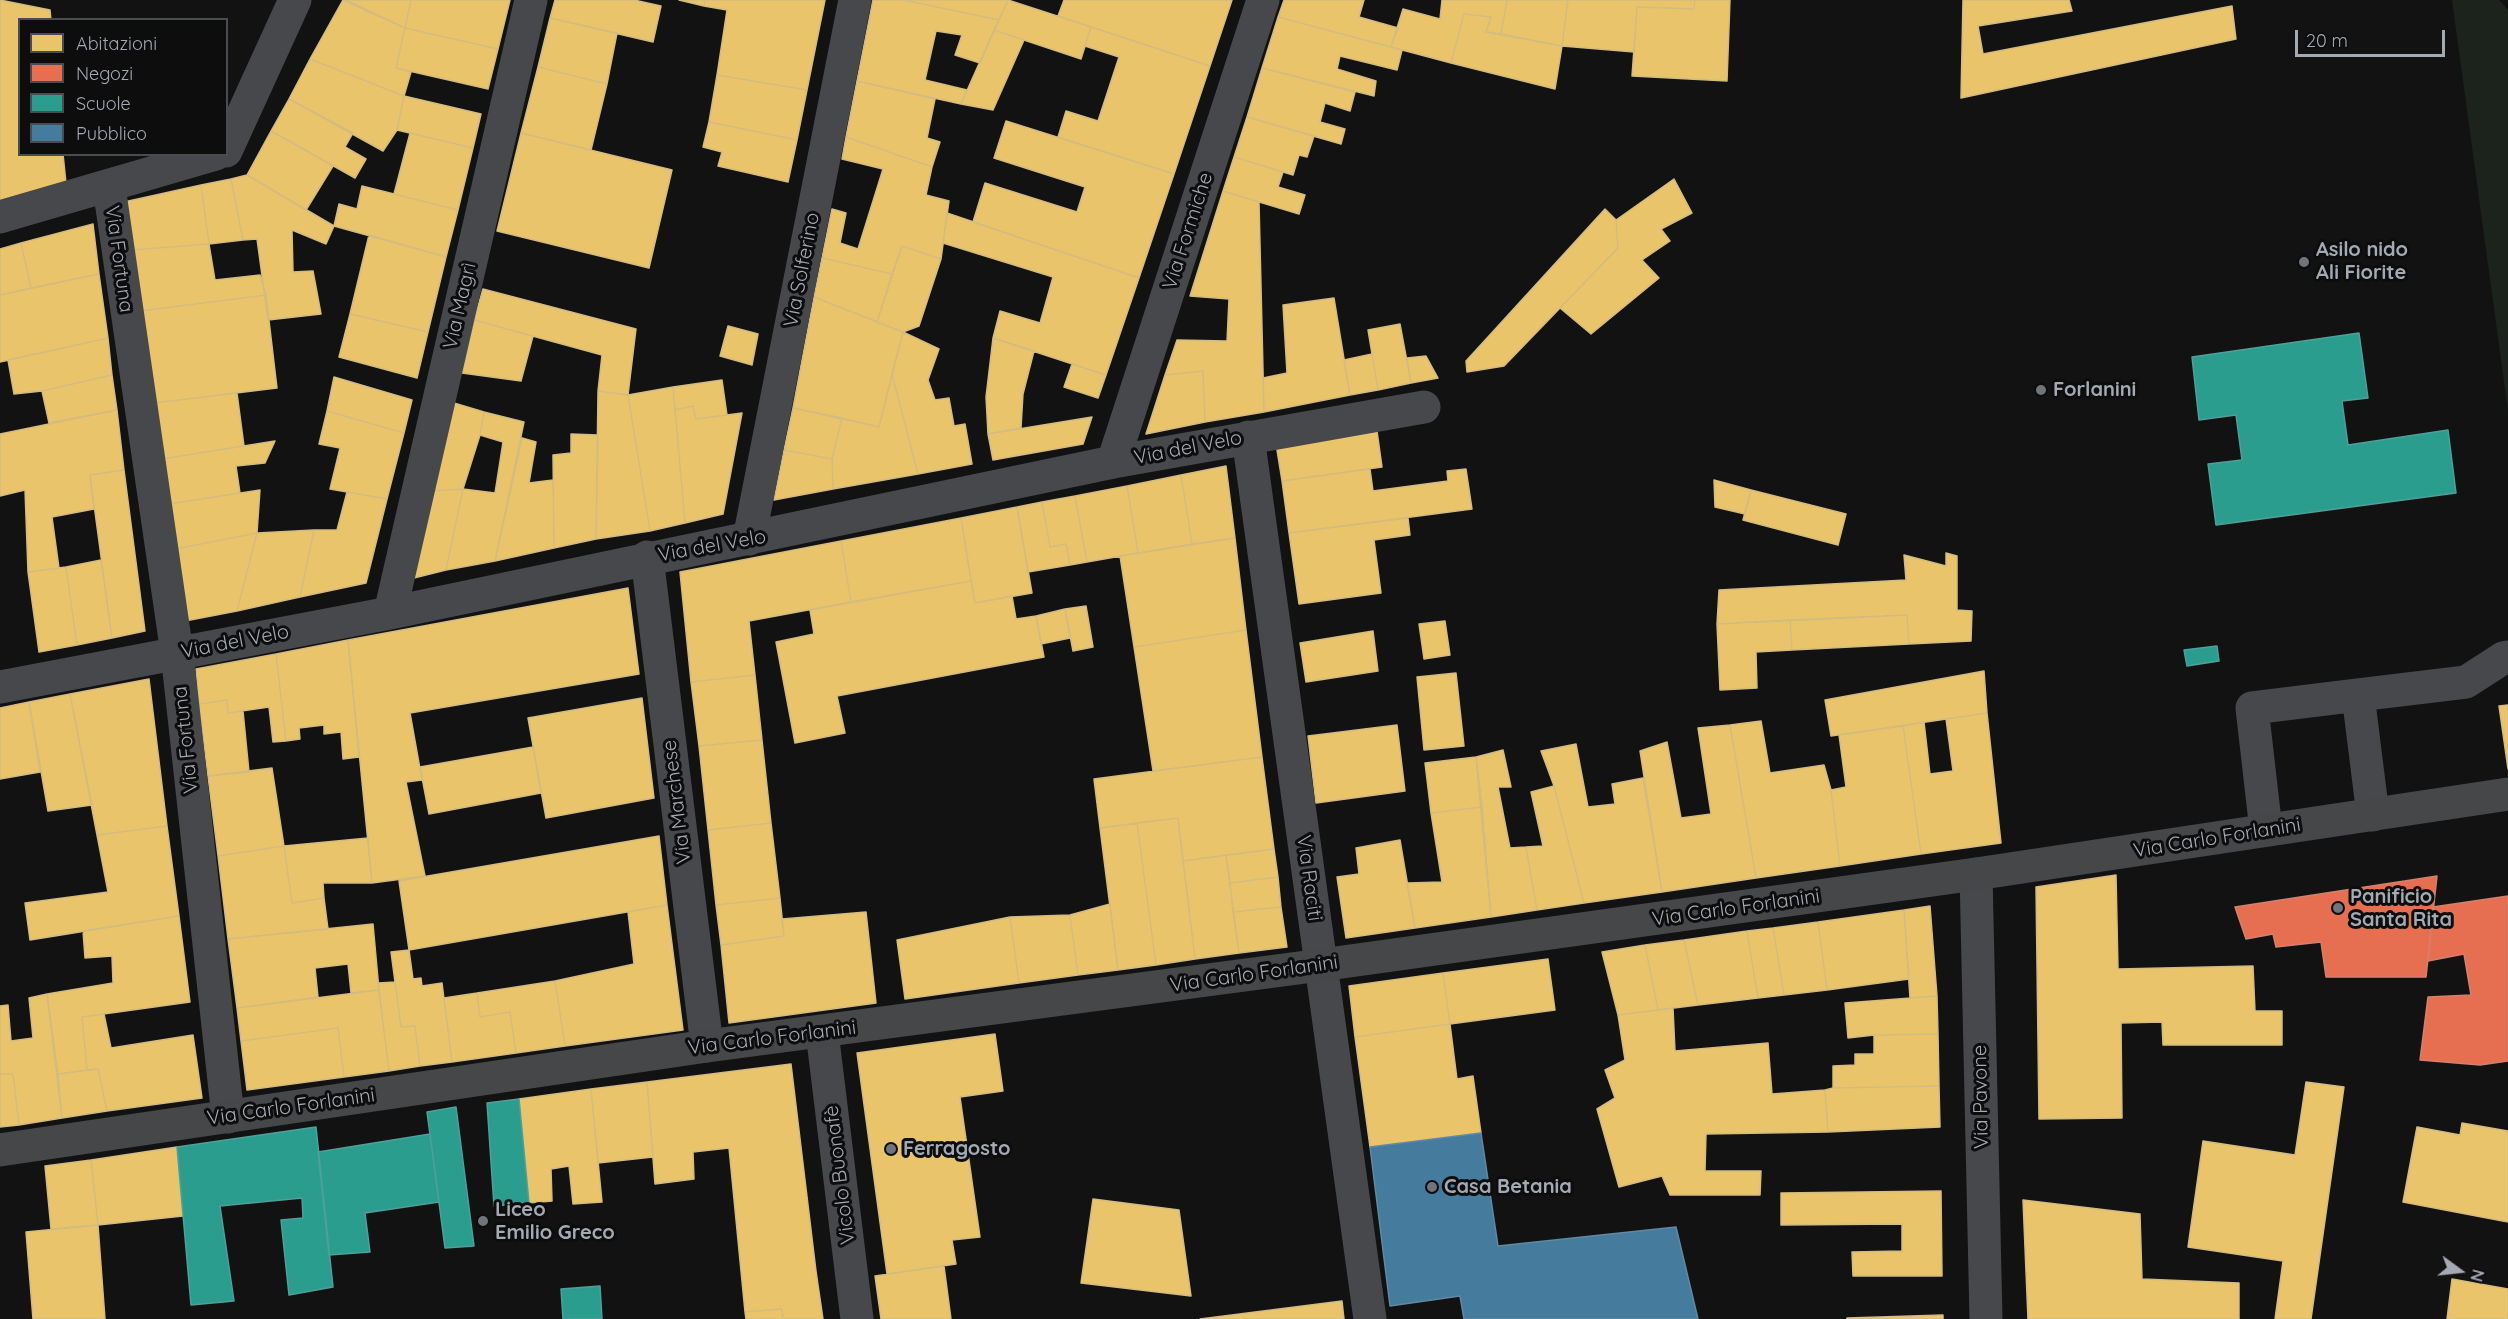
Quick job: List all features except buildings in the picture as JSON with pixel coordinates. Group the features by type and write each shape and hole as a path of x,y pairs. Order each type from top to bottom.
{"street":[{"path":"228,147 296,0"},
{"name":"Via Magrì","path":"390,613 531,0"},
{"name":"Via Solferino","path":"749,539 855,0"},
{"name":"Via Formiche","path":"1113,462 1263,0"},
{"path":"0,217 210,156"},
{"name":"Via Fortuna","path":"109,187 177,653 228,1117"},
{"name":"Via del Velo","path":"0,687 390,613 647,557 749,539 1113,462 1424,407"},
{"name":"Via Raciti","path":"1248,437 1370,1319"},
{"name":"Via Marchese","path":"647,557 707,1046"},
{"path":"2266,830 2252,708 2466,682 2508,657"},
{"path":"2358,695 2373,814"},
{"name":"Via Carlo Forlanini","path":"0,1150 707,1046 1321,965 1976,874 2508,794"},
{"name":"Via Pavone","path":"1976,874 1986,1319"},
{"name":"Vicolo Buonafè","path":"822,1032 857,1319"}],"shaded area":[{"path":"2452,0 2499,0 2508,10 2508,411"}],"place":[{"name":"Asilo nido Ali Fiorite","path":"2304,262"},
{"name":"Forlanini","path":"2041,390"},
{"name":"Panificio Santa Rita","path":"2338,908"},
{"name":"Ferragosto","path":"891,1149"},
{"name":"Casa Betania","path":"1432,1187"},
{"name":"Liceo Emilio Greco","path":"483,1221"}]}
